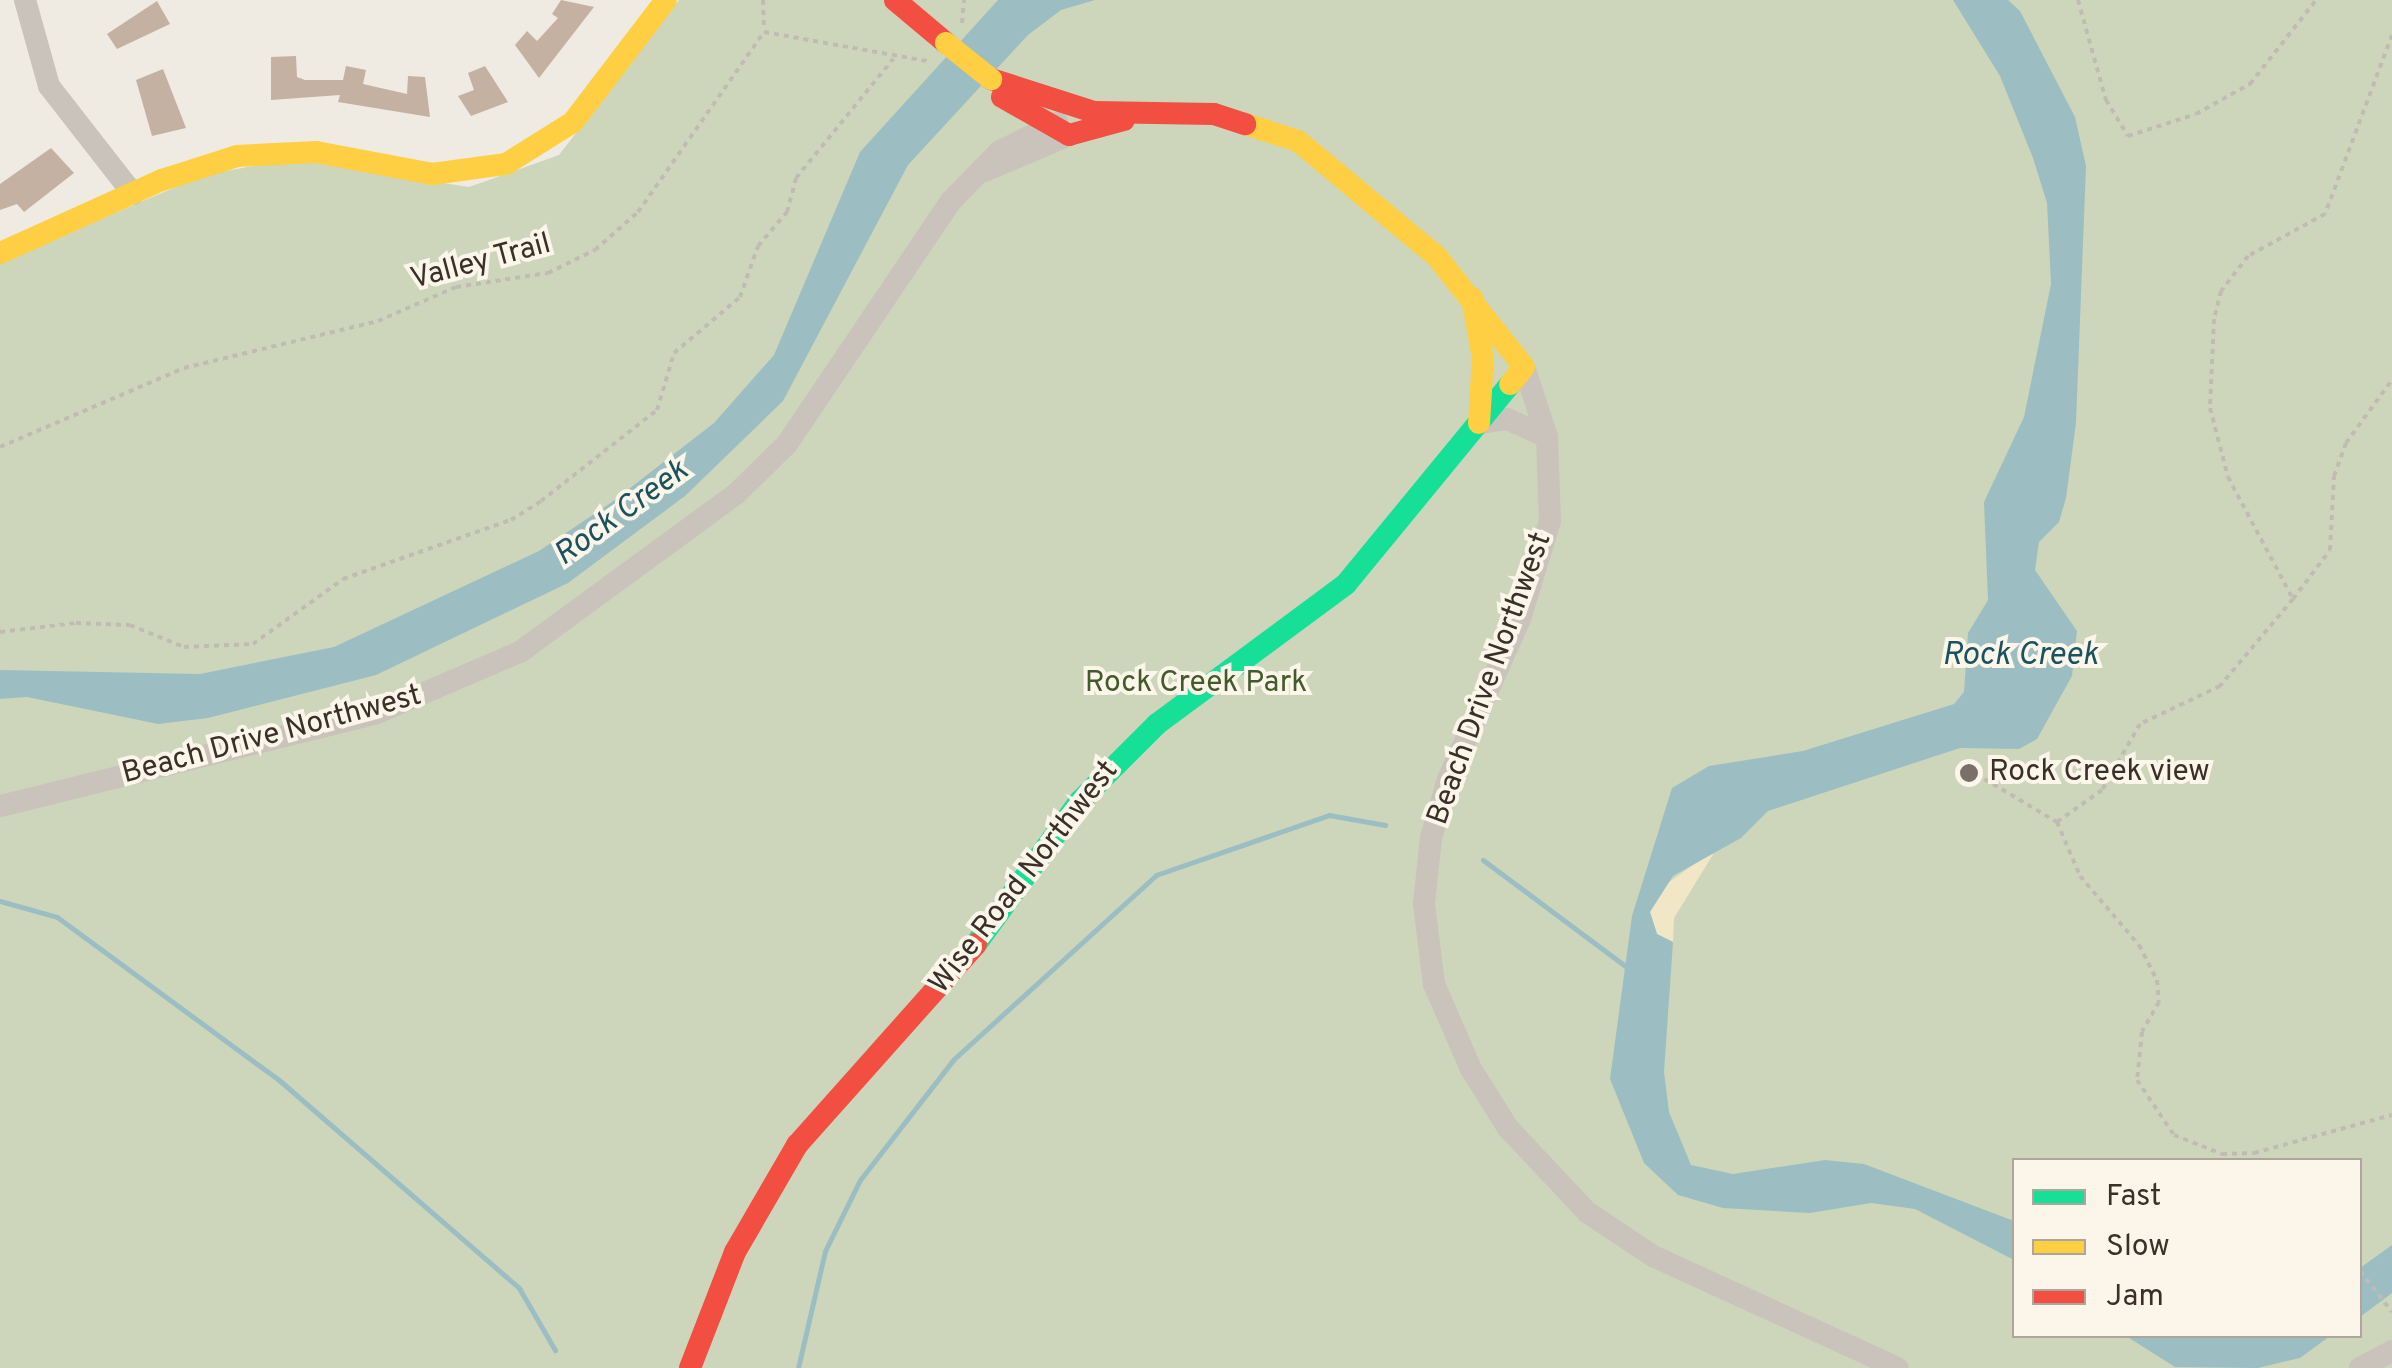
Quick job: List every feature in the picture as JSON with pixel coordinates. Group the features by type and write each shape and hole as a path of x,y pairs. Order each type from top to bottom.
{"street":[{"path":"25,0 56,97 133,194"},
{"path":"0,253 199,166 261,152 329,153 432,174 506,164 574,122 666,0"},
{"path":"894,0 1045,128 1069,135"},
{"path":"996,88 1094,112"},
{"path":"996,88 1000,150"},
{"path":"1032,98 1045,128"},
{"name":"Beach Drive Northwest","path":"0,806 375,714 520,652 737,493 787,444 918,242 1000,150 1045,128 1094,112 1127,118 1214,114 1298,141 1404,224 1471,294 1524,368 1547,437 1550,521 1537,572 1448,779 1431,838 1424,904 1434,984 1471,1069 1508,1128 1587,1212 1653,1256 1898,1368"},
{"name":"Beach Drive Northwest","path":"985,171 1069,135 1127,118"},
{"path":"1033,150 1045,128"},
{"path":"1471,294 1483,358 1479,423 1508,420 1547,437"},
{"name":"Wise Road Northwest","path":"690,1368 736,1252 797,1145 969,954 1092,786 1156,724 1346,584 1524,368"},
{"path":"2360,1368 2392,1351"}],"path":[{"path":"764,0 764,32 893,59 945,46 964,0"},
{"path":"2078,0 2106,100 2128,136 2241,90 2316,0"},
{"name":"Valley Trail","path":"0,447 184,368 378,321 456,287 548,273 594,250 638,212 764,32"},
{"path":"2293,599 2228,477 2210,408 2214,319 2222,291 2248,256 2325,214 2392,35"},
{"path":"0,632 76,623 130,626 184,646 253,644 343,579 511,520 541,501 657,410 674,353 740,296 758,246 787,212 796,178 893,59"},
{"path":"2058,822 2102,790 2140,724 2220,686 2293,599 2330,550 2334,476 2346,443 2392,380"},
{"path":"1976,774 2058,822 2080,876 2139,945 2157,980 2159,1002 2136,1057 2146,1103 2174,1135 2222,1154 2254,1153 2392,1115"},
{"path":"2254,1153 2259,1158"},
{"path":"2362,1274 2392,1312"}],"green space":[{"name":"Rock Creek Park","path":"679,0 2392,0 2392,1368 0,1368 0,262 204,175 291,159 469,187 559,155"}],"sand":[{"path":"1717,848 1674,918 1673,942 1657,934 1650,912 1662,887"}],"water":[{"name":"Rock Creek","path":"998,0 1095,0 1061,10 1028,35 908,165 783,401 685,496 568,583 376,675 208,718 158,724 27,697 0,699 0,670 200,674 334,647 539,551 612,502 714,423 774,355 860,152"},
{"name":"Rock Creek","path":"1953,0 2008,0 2020,11 2075,117 2086,166 2076,423 2066,498 2059,522 2039,542 2035,570 2077,631 2072,676 2037,739 2019,749 1960,748 1768,811 1741,838 1673,876 1650,912 1657,934 1673,942 1664,1072 1669,1112 1691,1165 1733,1174 1825,1160 1864,1164 2012,1220 2012,1259 1915,1209 1871,1203 1810,1213 1723,1208 1678,1195 1644,1163 1610,1079 1632,916 1672,788 1709,766 1803,751 1954,704 1964,692 1968,633 1988,600 1984,502 2024,417 2051,284 2047,203 2000,76"},
{"path":"2392,1245 2392,1293 2362,1316 2362,1267"},
{"path":"2129,1338 2327,1338 2300,1358 2258,1368 2175,1367"}],"building":[{"path":"561,0 594,7 539,78 515,45 527,31 537,41 558,18 552,14"},
{"path":"157,1 170,24 117,49 107,34"},
{"path":"296,56 297,77 305,80 343,80 346,66 366,70 363,84 407,94 408,76 425,77 430,117 338,102 340,95 271,100 271,57"},
{"path":"485,66 508,102 471,116 458,96 474,90 468,73"},
{"path":"163,69 186,128 152,136 136,80"},
{"path":"51,148 74,173 24,212 17,204 0,210 0,184"}],"waterway":[{"path":"798,1368 825,1251 860,1180 954,1059 1156,875 1329,815 1385,825"},
{"path":"1483,860 1633,972"},
{"path":"0,901 57,917 279,1080 519,1288 555,1350"}],"traffic: fast":[{"path":"976,944 1080,801 1157,724 1346,584 1510,384"}],"traffic: slow":[{"path":"0,253 162,180 237,156 316,152 432,174 506,164 573,122 666,0"},
{"path":"946,43 991,79"},
{"path":"1245,124 1298,141 1437,257 1524,367 1510,384"},
{"path":"1472,298 1483,358 1479,423"}],"traffic: jam":[{"path":"895,0 946,43"},
{"path":"991,79 1094,112 1214,114 1245,124"},
{"path":"1002,97 1069,135 1124,120"},
{"path":"690,1368 735,1252 797,1145 976,944"}],"place":[{"name":"Rock Creek view","path":"1969,773"}]}
